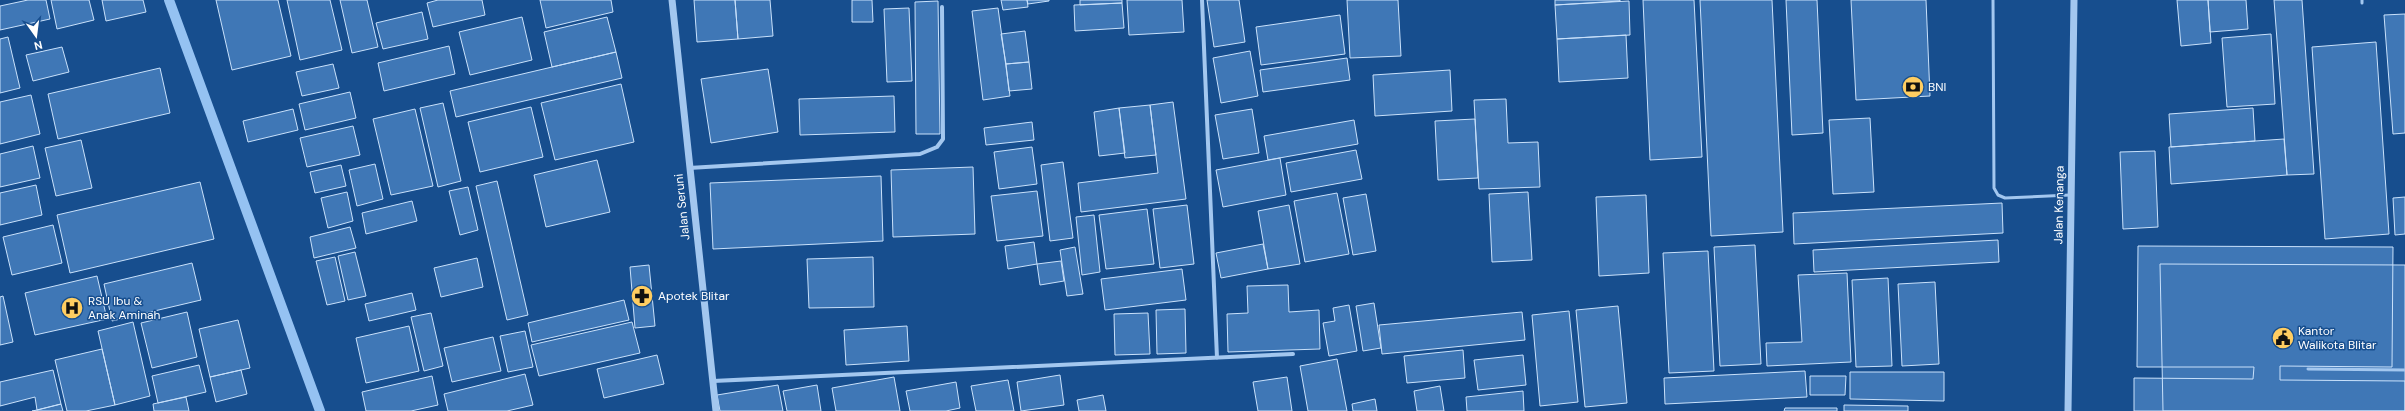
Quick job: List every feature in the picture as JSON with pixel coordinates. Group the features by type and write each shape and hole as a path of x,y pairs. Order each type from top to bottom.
{"street":[{"name":"Jalan Seruni","path":"672,0 716,411"},
{"path":"1202,0 1217,358"},
{"name":"Jalan Kenanga","path":"2068,411 2074,0"},
{"path":"689,168 920,154 937,148 943,139 942,7"},
{"path":"712,381 1293,354"}],"lane":[{"path":"1993,0 1994,188 1998,194 2005,198 2070,195"},
{"path":"2308,369 2405,370"}],"building":[{"path":"28,0 46,0 50,19 0,30 0,6"},
{"path":"51,0 89,0 94,20 57,29"},
{"path":"102,0 143,0 146,12 106,21"},
{"path":"216,0 278,0 291,56 232,70"},
{"path":"287,0 330,0 342,50 300,60"},
{"path":"340,0 367,0 378,47 352,53"},
{"path":"438,0 482,0 485,15 433,27 427,3"},
{"path":"540,0 611,0 613,12 546,28"},
{"path":"694,0 735,0 738,39 697,42"},
{"path":"735,0 770,0 773,36 738,39"},
{"path":"852,0 872,0 873,22 852,22"},
{"path":"1001,0 1027,0 1028,7 1003,10"},
{"path":"1027,0 1049,0 1049,1 1028,4"},
{"path":"1080,0 1122,0 1122,3 1080,5"},
{"path":"1127,0 1182,0 1184,32 1129,35"},
{"path":"1207,0 1239,0 1245,42 1214,47"},
{"path":"1347,0 1398,0 1401,56 1350,58"},
{"path":"1555,0 1620,0 1620,1 1555,5"},
{"path":"1643,0 1694,0 1702,157 1650,160"},
{"path":"1700,0 1772,0 1783,232 1711,236"},
{"path":"1786,0 1817,0 1823,133 1792,135"},
{"path":"1851,0 1926,0 1930,96 1856,100"},
{"path":"2177,0 2208,0 2211,43 2181,46"},
{"path":"2208,0 2246,0 2248,29 2210,32"},
{"path":"2274,0 2302,0 2314,174 2287,175"},
{"path":"938,1 940,134 916,134 915,2"},
{"path":"1629,1 1630,35 1557,39 1555,5"},
{"path":"1122,3 1124,28 1075,31 1074,5"},
{"path":"909,8 912,81 887,82 884,9"},
{"path":"998,8 1010,96 983,100 972,11"},
{"path":"422,12 428,39 383,49 376,23"},
{"path":"2405,14 2405,133 2393,134 2384,15"},
{"path":"1340,15 1345,54 1261,65 1256,27"},
{"path":"522,17 532,60 470,75 459,32"},
{"path":"607,17 616,52 552,67 544,32"},
{"path":"1025,31 1029,62 1006,64 1001,34"},
{"path":"2271,34 2275,104 2227,107 2222,38"},
{"path":"1626,35 1628,78 1559,82 1557,39"},
{"path":"8,37 20,88 0,93 0,39"},
{"path":"2376,42 2389,234 2325,239 2312,47"},
{"path":"449,46 455,74 384,91 378,63"},
{"path":"62,47 69,72 33,81 26,55"},
{"path":"1250,51 1258,96 1221,103 1213,58"},
{"path":"616,52 622,78 456,117 450,91"},
{"path":"1347,58 1350,80 1263,92 1260,70"},
{"path":"1029,62 1032,89 1009,91 1006,64"},
{"path":"333,64 339,88 302,96 296,72"},
{"path":"160,68 170,113 58,139 48,94"},
{"path":"768,69 778,132 711,143 701,79"},
{"path":"1450,70 1452,111 1375,116 1373,75"},
{"path":"621,84 634,142 555,160 541,103"},
{"path":"350,92 356,118 305,130 299,104"},
{"path":"31,95 40,134 0,144 0,102"},
{"path":"894,96 895,132 800,135 799,99"},
{"path":"1506,99 1508,143 1538,142 1540,187 1479,189 1474,100"},
{"path":"1173,102 1186,199 1081,212 1078,183 1158,173 1150,105"},
{"path":"443,103 461,181 438,187 420,108"},
{"path":"1150,105 1156,155 1125,158 1119,108"},
{"path":"531,107 543,157 480,172 468,122"},
{"path":"1119,108 1125,153 1099,156 1094,112"},
{"path":"2253,108 2255,141 2171,147 2169,114"},
{"path":"293,109 298,130 248,142 243,121"},
{"path":"415,109 433,186 391,195 373,119"},
{"path":"1252,109 1259,153 1223,159 1215,115"},
{"path":"1870,118 1874,192 1833,194 1829,120"},
{"path":"1475,119 1478,178 1438,180 1435,121"},
{"path":"1354,120 1358,144 1268,160 1264,136"},
{"path":"1032,122 1034,140 986,145 984,128"},
{"path":"353,126 360,155 307,167 300,138"},
{"path":"2284,139 2287,175 2171,184 2169,147"},
{"path":"81,140 92,188 56,196 45,148"},
{"path":"33,146 40,178 0,187 0,154"},
{"path":"1032,147 1037,184 999,189 994,152"},
{"path":"1356,150 1362,179 1291,192 1286,163"},
{"path":"2155,151 2158,227 2123,229 2120,152"},
{"path":"1280,158 1286,195 1223,207 1216,170"},
{"path":"597,160 610,212 546,227 534,175"},
{"path":"1063,162 1073,238 1050,241 1041,165"},
{"path":"375,164 383,199 357,206 349,170"},
{"path":"341,165 346,186 315,193 310,172"},
{"path":"973,167 975,234 893,237 891,170"},
{"path":"881,176 883,241 713,249 710,183"},
{"path":"497,181 528,315 507,320 476,186"},
{"path":"200,182 214,239 70,273 57,215"},
{"path":"36,185 42,215 0,225 0,193"},
{"path":"468,187 478,230 460,235 449,191"},
{"path":"1037,191 1043,236 997,241 991,196"},
{"path":"347,192 353,221 328,228 321,198"},
{"path":"1528,192 1532,260 1492,262 1489,194"},
{"path":"1337,193 1349,254 1305,262 1294,201"},
{"path":"1366,194 1376,251 1353,255 1343,198"},
{"path":"1646,195 1649,273 1599,276 1596,197"},
{"path":"2405,197 2405,234 2395,235 2393,198"},
{"path":"412,201 417,221 366,234 362,213"},
{"path":"2002,203 2003,233 1794,244 1793,213"},
{"path":"1187,205 1194,264 1160,268 1153,209"},
{"path":"1289,205 1300,264 1268,269 1258,211"},
{"path":"1147,209 1154,264 1106,269 1099,215"},
{"path":"1094,215 1100,272 1082,275 1076,217"},
{"path":"53,225 62,263 12,275 3,237"},
{"path":"350,227 356,248 314,258 310,237"},
{"path":"1998,240 1999,262 1814,272 1813,250"},
{"path":"1034,242 1037,264 1008,269 1005,246"},
{"path":"1263,244 1268,269 1221,278 1216,253"},
{"path":"1755,245 1761,364 1720,366 1714,247"},
{"name":"Kantor Walikota Blitar","path":"2138,246 2393,247 2392,367 2280,366 2280,380 2405,381 2405,411 2134,411 2134,378 2253,379 2254,367 2137,367"},
{"path":"1075,247 1083,294 1067,296 1060,250"},
{"path":"1708,251 1714,371 1669,373 1663,253"},
{"path":"355,252 366,296 348,300 338,256"},
{"path":"335,257 345,301 327,305 316,261"},
{"path":"873,257 874,307 809,308 807,259"},
{"path":"477,258 483,287 441,297 434,268"},
{"path":"1061,261 1064,281 1040,285 1037,264"},
{"path":"192,263 201,300 112,321 104,284"},
{"name":"Kantor Walikota Blitar","path":"2160,264 2405,265 2405,411 2163,411"},
{"name":"Apotek Blitar","path":"649,265 655,326 635,328 630,267"},
{"path":"1182,269 1186,300 1105,310 1101,279"},
{"path":"1847,273 1851,362 1767,366 1766,343 1802,342 1798,275"},
{"path":"97,276 107,319 35,335 25,293"},
{"path":"1888,278 1892,366 1856,367 1852,280"},
{"path":"1935,282 1939,364 1902,366 1898,284"},
{"path":"1288,285 1289,312 1319,310 1320,349 1228,352 1227,314 1248,313 1247,286"},
{"path":"412,293 416,310 369,321 365,304"},
{"path":"3,296 13,342 0,345 0,297"},
{"path":"624,300 629,320 532,342 528,323"},
{"path":"1374,303 1381,348 1363,351 1356,306"},
{"path":"1349,305 1357,351 1329,356 1323,323 1335,321 1333,308"},
{"path":"1618,306 1627,403 1585,407 1576,310"},
{"path":"1185,309 1186,353 1157,354 1156,310"},
{"path":"1569,311 1578,402 1540,406 1532,315"},
{"path":"187,312 197,357 152,368 141,323"},
{"path":"1522,312 1525,340 1382,354 1379,325"},
{"path":"431,313 443,366 424,371 411,317"},
{"path":"1148,313 1150,354 1115,355 1114,314"},
{"path":"238,320 250,368 210,377 199,329"},
{"path":"133,322 150,396 115,405 98,331"},
{"path":"632,322 640,353 539,376 531,345"},
{"path":"409,326 419,371 366,383 356,338"},
{"path":"907,326 909,361 846,365 844,330"},
{"path":"525,331 533,367 508,372 500,336"},
{"path":"493,337 501,371 452,382 444,348"},
{"path":"102,349 115,405 86,411 67,411 55,360"},
{"path":"1463,350 1465,378 1407,383 1404,356"},
{"path":"657,355 664,384 604,398 597,369"},
{"path":"1523,355 1526,385 1478,390 1474,360"},
{"path":"1337,359 1347,411 1308,411 1300,366"},
{"path":"199,365 206,392 158,403 152,376"},
{"path":"53,370 61,404 37,410 35,397 0,406 0,382"},
{"path":"241,370 247,394 216,402 210,377"},
{"path":"1805,371 1807,397 1665,404 1664,378"},
{"path":"1850,372 1944,372 1944,401 1850,399"},
{"path":"525,374 533,405 507,411 448,411 444,394"},
{"path":"1060,375 1064,405 1021,411 1017,382"},
{"path":"432,376 438,405 411,411 366,411 362,392"},
{"path":"1810,376 1846,376 1845,395 1810,395"},
{"path":"894,377 900,411 836,411 832,388"},
{"path":"1287,377 1292,411 1258,411 1253,382"},
{"path":"1008,380 1014,411 976,411 971,386"},
{"path":"956,382 960,408 946,411 910,411 906,391"},
{"path":"778,385 783,411 720,411 717,395"},
{"path":"817,385 821,411 787,411 783,391"},
{"path":"1440,386 1444,411 1417,411 1414,391"},
{"path":"1523,391 1524,411 1467,411 1466,397"},
{"path":"1103,395 1106,411 1079,411 1077,400"},
{"path":"186,397 189,411 154,411 153,404"},
{"path":"1375,399 1377,411 1353,411 1352,404"},
{"path":"61,404 63,411 32,411 37,410"},
{"path":"1844,405 1908,406 1908,411 1844,411"},
{"path":"1785,408 1837,408 1837,411 1784,411"}],"waterway":[{"path":"169,0 320,411"}],"place":[{"name":"BNI","path":"1913,87"},
{"name":"Apotek Blitar","path":"642,296"},
{"name":"RSU Ibu & Anak Aminah","path":"72,308"},
{"name":"Kantor Walikota Blitar","path":"2283,338"}]}
